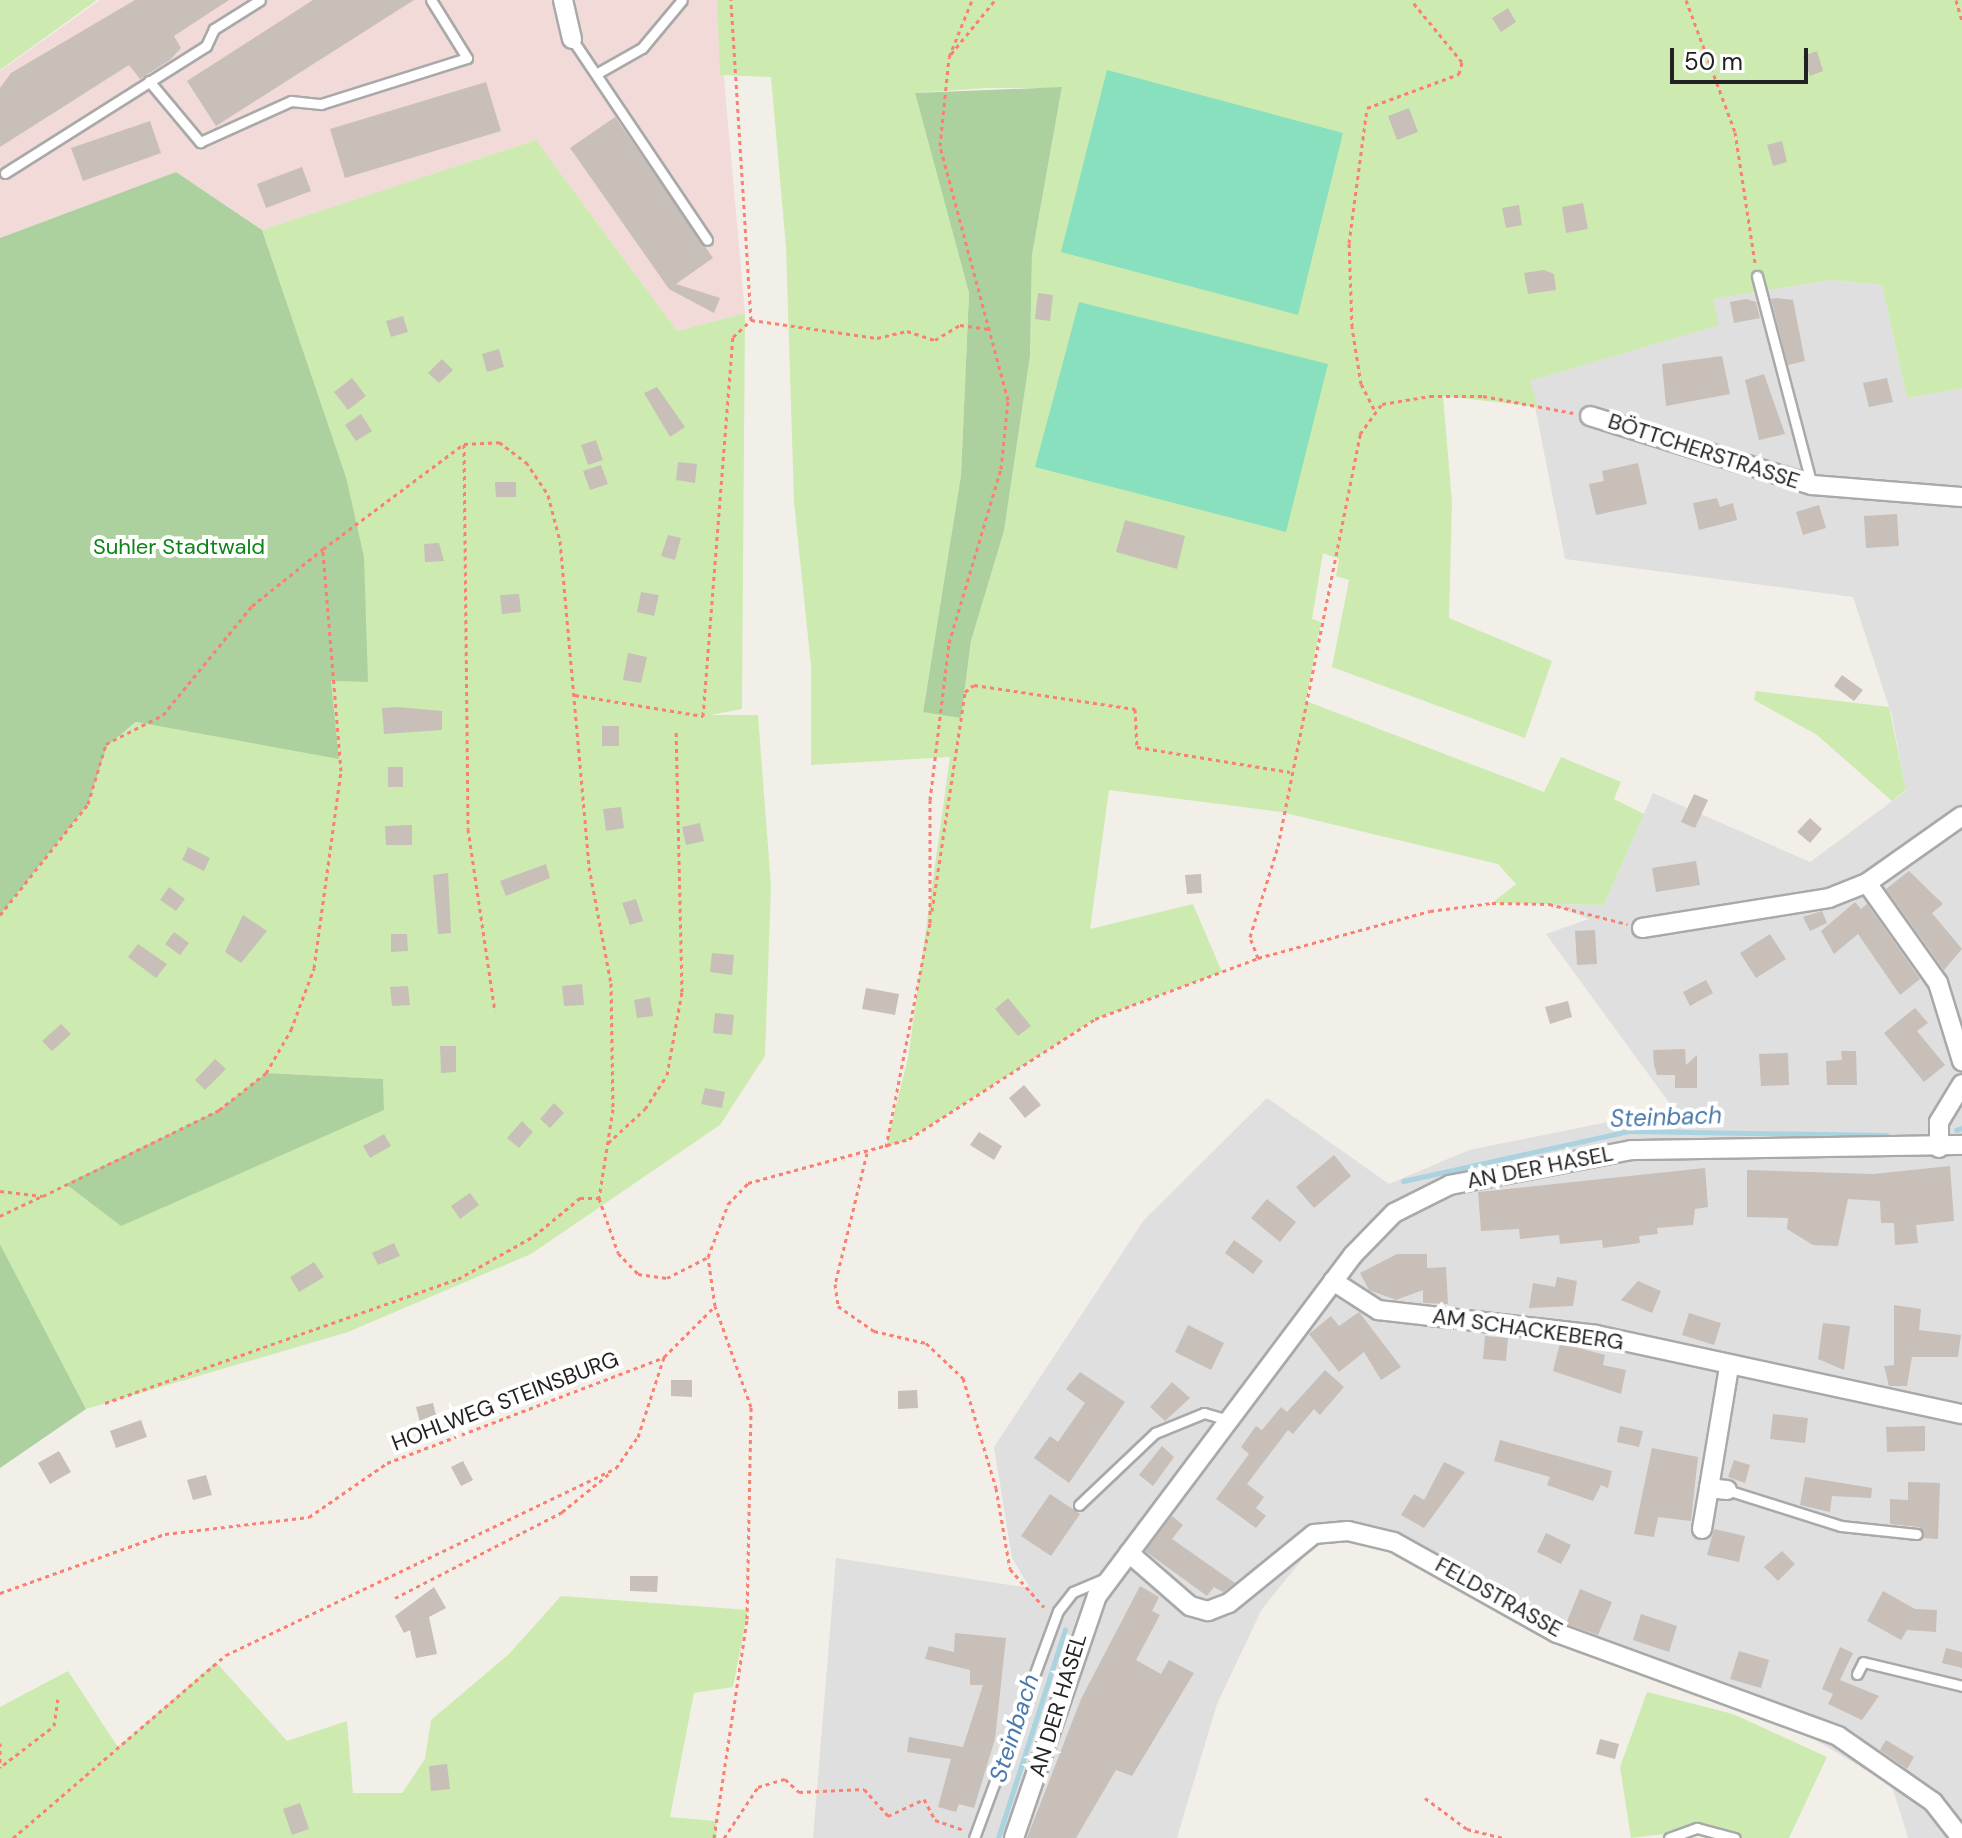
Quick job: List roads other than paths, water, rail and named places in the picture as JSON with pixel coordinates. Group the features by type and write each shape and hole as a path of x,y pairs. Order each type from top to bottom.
{"street":[{"path":"563,0 572,39"},
{"name":"BÖTTCHERSTRASSE","path":"1590,416 1812,485 1962,497"},
{"path":"1642,928 1790,906 1867,883 1962,816"},
{"path":"1867,883 1938,983 1962,1061"},
{"path":"1939,1148 1939,1122 1962,1084"},
{"name":"AN DER HASEL","path":"1014,1838 1075,1647 1110,1577 1333,1281 1394,1213 1479,1177 1631,1150 1939,1148 1962,1145"},
{"name":"AM SCHACKEBERG","path":"1333,1281 1378,1310 1596,1335 1729,1367 1962,1414"},
{"path":"1702,1529 1718,1489 1729,1367"},
{"name":"FELDSTRASSE","path":"1129,1553 1190,1606 1208,1611 1229,1603 1314,1534 1348,1531 1394,1542 1461,1572 1557,1633 1838,1736 1933,1802 1961,1838"}],"lane":[{"path":"5,173 149,81 260,0"},
{"path":"149,81 200,142 291,101 321,104 467,58 431,0"},
{"path":"596,74 642,48 682,0"},
{"path":"572,39 707,240"},
{"path":"1757,276 1812,485"},
{"path":"1079,1505 1155,1433 1204,1413 1229,1420"},
{"path":"1718,1489 1841,1526 1917,1534"},
{"name":"AN DER HASEL","path":"974,1836 1058,1611 1073,1592 1110,1577"},
{"path":"1857,1674 1863,1662 1962,1686"},
{"path":"1669,1838 1697,1828 1735,1838"}],"waterway":[{"name":"Steinbach","path":"1956,1130 1962,1128"},
{"name":"Steinbach","path":"1403,1181 1628,1131 1887,1135"},
{"name":"Steinbach","path":"998,1838 1065,1629"}],"park label":[{"name":"Suhler Stadtwald","path":"179,547"}]}
